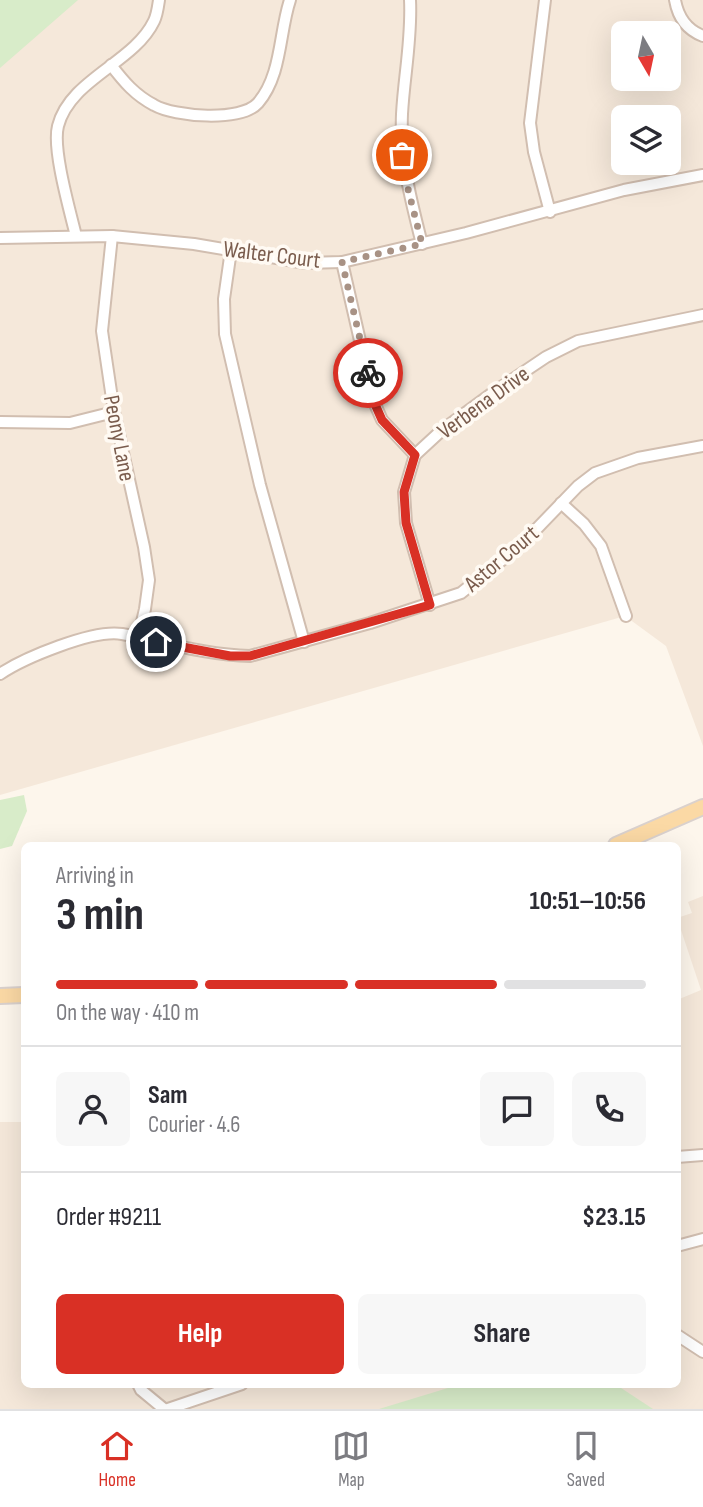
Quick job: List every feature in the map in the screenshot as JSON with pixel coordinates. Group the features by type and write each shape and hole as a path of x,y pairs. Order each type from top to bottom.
{"main road":[{"path":"623,842 703,807"},
{"path":"0,996 21,995"}],"street":[{"path":"76,236 59,164 57,127 68,105 111,65 141,42 156,19 159,0"},
{"path":"111,65 130,90 157,107 194,116 229,115 257,105 273,77 290,0"},
{"path":"410,0 412,31 402,114 402,155 422,244"},
{"path":"545,0 530,123 534,152 550,212"},
{"path":"675,0 678,14 693,32 703,36"},
{"name":"Walter Court","path":"0,238 112,236 231,250 305,263 342,262 550,212 624,190 703,175"},
{"name":"Peony Lane","path":"112,236 102,331 114,412 149,580 138,639"},
{"path":"231,250 224,299 225,334 260,485 304,642"},
{"path":"342,262 374,402 382,420 415,455"},
{"name":"Verbena Drive","path":"430,605 406,523 404,492 415,455 441,431 546,356 578,341 703,315"},
{"path":"0,422 70,424 114,412"},
{"name":"Astor Court","path":"0,674 43,652 91,636 120,633 138,639 230,656 250,656 430,605 461,593 522,544 561,503 595,473 613,465 703,446"},
{"path":"561,503 584,524 601,545 626,616"},
{"path":"681,1157 703,1155"},
{"path":"681,1245 703,1239"},
{"path":"681,1338 703,1352"},
{"path":"140,1388 166,1409 230,1388"}],"shaded area":[{"path":"0,0 703,0 703,746 666,646 625,616 0,795"},
{"path":"703,896 703,1409 0,1409 0,1122 21,1122 21,1388 681,1388 681,998 701,990 681,930 681,917 692,913 688,902"}],"green space":[{"path":"0,0 78,0 0,68"},
{"path":"24,795 27,811 12,846 0,849 0,800"},
{"path":"448,1388 621,1388 653,1409 379,1409"}],"way so far":[{"path":"368,373 342,262 422,244 402,155"}],"route":[{"path":"156,642 230,656 250,656 430,605 406,523 404,492 415,455 382,420 374,402 368,373"}]}
